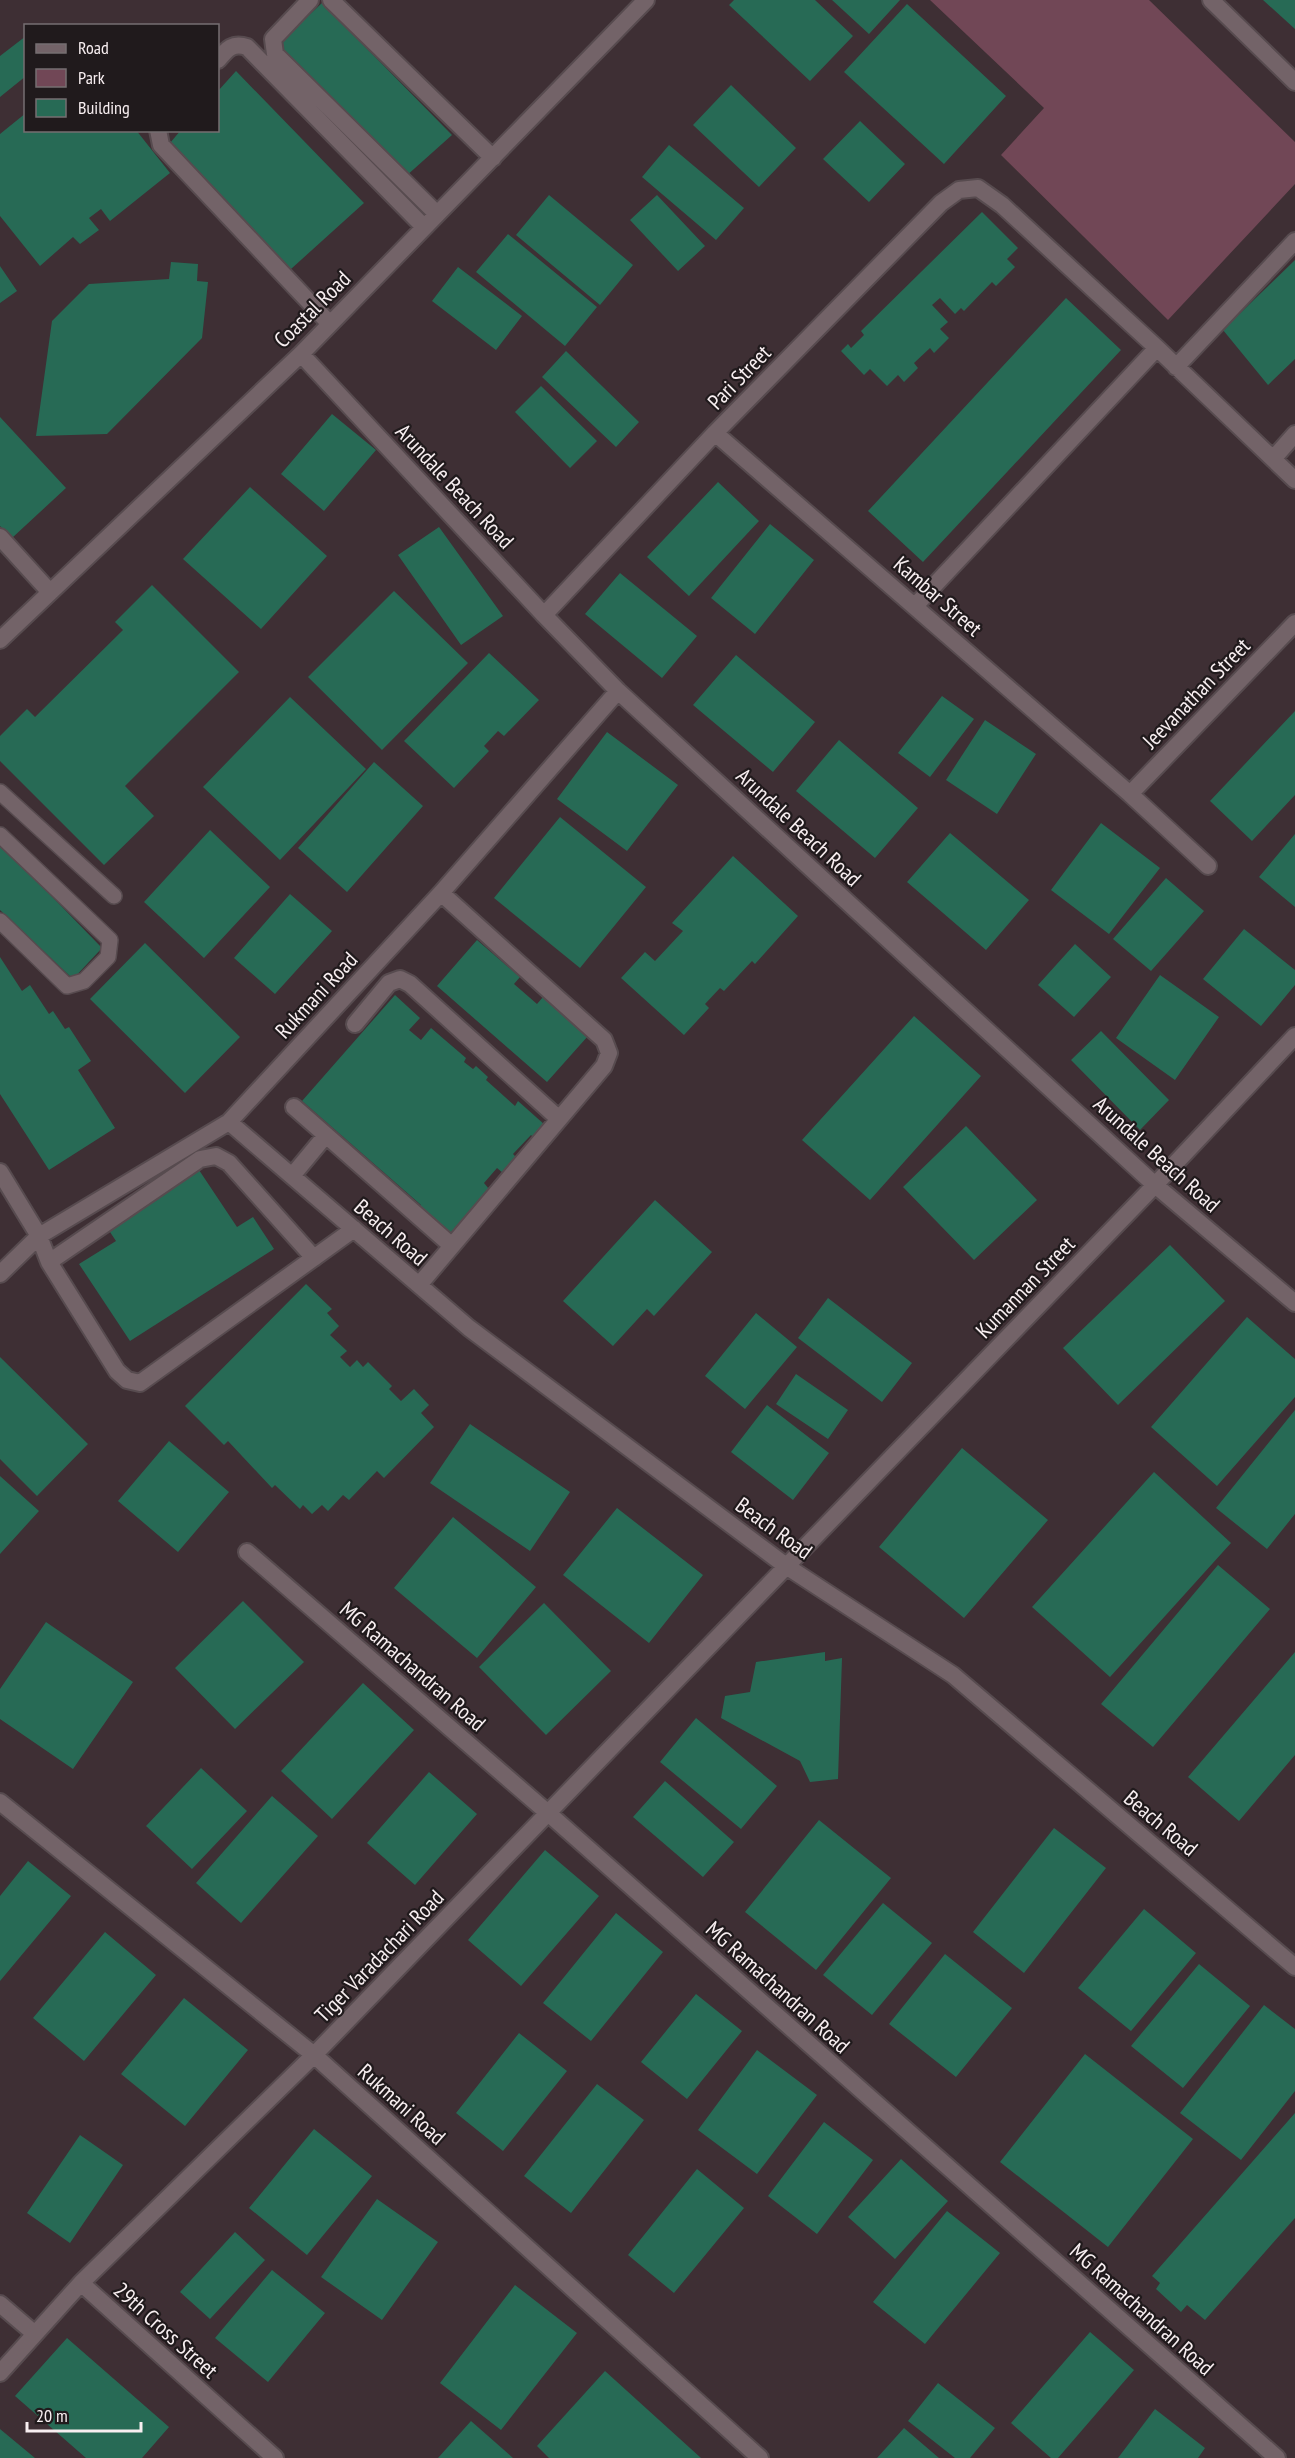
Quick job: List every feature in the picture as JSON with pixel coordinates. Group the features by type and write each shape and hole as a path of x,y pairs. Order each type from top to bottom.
{"street":[{"path":"310,0 273,39 275,54 437,214"},
{"path":"331,0 493,158"},
{"name":"Coastal Road","path":"0,640 301,354 646,0"},
{"path":"1211,0 1295,82"},
{"path":"219,59 231,46 239,44 247,46 424,227"},
{"path":"158,132 161,145 330,324"},
{"name":"Pari Street","path":"544,615 715,433 941,203 959,190 978,188 1002,205 1157,348"},
{"path":"1176,367 1295,241"},
{"path":"915,606 1157,348 1295,480"},
{"name":"Arundale Beach Road","path":"301,354 544,615 618,691 1155,1185 1295,1303"},
{"name":"Kambar Street","path":"715,433 1130,794 1208,866"},
{"path":"1273,459 1294,438"},
{"path":"0,537 50,591"},
{"name":"Jeevanathan Street","path":"1130,794 1295,623"},
{"name":"Rukmani Road","path":"0,1274 39,1236 229,1122 441,893 618,691"},
{"path":"419,1285 604,1066 609,1053 604,1040 441,893"},
{"path":"355,1024 389,983 400,979 410,984 559,1119"},
{"name":"Kumannan Street","path":"786,1566 1155,1185 1295,1036"},
{"path":"294,1107 452,1246"},
{"name":"Beach Road","path":"229,1122 469,1328 786,1566 953,1675 1295,1967"},
{"path":"292,1176 326,1135"},
{"path":"49,1263 200,1159 216,1156 229,1162 314,1258"},
{"path":"0,1173 39,1236 49,1263 117,1371 127,1380 140,1383 354,1229"},
{"name":"MG Ramachandran Road","path":"247,1552 548,1813 1277,2458"},
{"name":"Tiger Varadachari Road","path":"0,2373 81,2283 314,2055 786,1566"},
{"name":"Rukmani Road","path":"0,1802 314,2055 759,2458"},
{"name":"29th Cross Street","path":"81,2283 275,2458"},
{"path":"0,2304 35,2334"}],"lane":[{"path":"0,792 114,896"},
{"path":"0,835 110,940 108,957 84,981 67,986 0,921"}],"green space":[{"path":"930,0 1149,0 1295,142 1295,184 1168,320 1001,155 1044,108"}],"building":[{"path":"734,0 815,0 853,36 810,81 729,5"},
{"path":"832,0 900,0 869,34"},
{"path":"1263,0 1295,0 1295,29"},
{"path":"322,3 452,135 405,177 276,46"},
{"path":"907,4 1006,96 944,164 844,72"},
{"path":"24,38 24,78 0,97 0,56"},
{"path":"236,71 364,203 291,269 170,143 179,132 219,132 219,90"},
{"path":"731,85 796,148 759,187 693,125"},
{"path":"24,115 24,132 138,132 170,173 110,221 101,209 89,218 99,230 80,244 73,237 40,266 0,216 0,134"},
{"path":"860,121 905,164 869,202 823,159"},
{"path":"669,145 744,208 716,240 642,177"},
{"path":"549,195 633,265 600,305 516,235"},
{"path":"657,195 705,246 678,271 630,220"},
{"path":"982,212 1018,248 1007,259 1015,267 996,286 992,282 964,311 961,308 955,314 940,298 932,305 948,322 940,329 949,338 934,353 930,348 914,363 918,368 904,382 898,375 887,386 870,369 864,375 841,351 848,344 851,348 864,335 861,331"},
{"path":"508,234 597,307 565,346 476,272"},
{"path":"1295,260 1295,359 1268,385 1223,330"},
{"path":"171,262 198,264 197,281 208,282 202,338 107,434 36,436 52,321 89,284 169,279"},
{"path":"0,266 17,291 0,303"},
{"path":"458,267 522,316 496,350 432,301"},
{"path":"1066,298 1121,350 923,562 868,511"},
{"path":"566,351 639,422 616,447 542,377"},
{"path":"541,386 597,441 570,468 515,412"},
{"path":"332,414 376,450 324,511 281,474"},
{"path":"0,417 66,488 12,538 0,526"},
{"path":"718,482 759,521 689,596 647,557"},
{"path":"250,487 327,556 261,629 183,559"},
{"path":"770,524 814,560 755,634 711,598"},
{"path":"439,527 503,616 461,645 398,555"},
{"path":"620,573 697,636 662,678 585,614"},
{"path":"152,585 239,672 125,786 154,816 104,865 0,761 0,736 27,709 35,717 123,630 115,622"},
{"path":"394,591 468,663 382,750 308,677"},
{"path":"489,653 539,700 504,736 498,731 484,746 489,751 454,788 404,741"},
{"path":"736,655 815,722 773,772 693,705"},
{"path":"942,696 974,719 930,777 898,753"},
{"path":"290,697 366,769 280,860 203,787"},
{"path":"1295,711 1295,795 1252,841 1210,801"},
{"path":"985,720 1036,754 997,814 946,780"},
{"path":"607,732 678,785 627,851 557,799"},
{"path":"839,740 918,808 875,858 796,791"},
{"path":"374,762 423,806 347,892 298,848"},
{"path":"560,817 646,887 580,968 494,898"},
{"path":"1101,823 1160,868 1109,934 1051,890"},
{"path":"210,830 270,887 204,958 144,902"},
{"path":"950,833 1029,900 986,950 907,882"},
{"path":"1295,834 1295,907 1259,877"},
{"path":"0,843 102,948 73,979 0,910"},
{"path":"733,856 798,916 755,964 752,961 724,991 720,988 705,1004 709,1008 684,1035 621,978 645,952 655,961 683,931 672,923"},
{"path":"1166,878 1204,911 1151,971 1113,939"},
{"path":"290,894 332,931 275,994 234,958"},
{"path":"1244,929 1295,970 1295,985 1261,1026 1203,979"},
{"path":"477,940 520,977 514,984 537,1004 543,997 588,1036 547,1082 437,986"},
{"path":"145,943 240,1037 185,1093 90,999"},
{"path":"1075,944 1111,977 1074,1017 1038,985"},
{"path":"0,957 22,991 30,985 49,1014 53,1011 65,1029 69,1027 91,1061 78,1070 115,1128 49,1170 0,1094"},
{"path":"1160,975 1219,1017 1175,1080 1116,1038"},
{"path":"395,995 420,1018 409,1030 421,1040 431,1028 466,1058 464,1062 473,1069 476,1066 488,1077 486,1080 515,1106 518,1101 545,1125 534,1138 531,1135 513,1154 516,1157 503,1173 497,1168 484,1183 489,1189 448,1236 417,1209 421,1205 302,1101"},
{"path":"914,1016 981,1076 870,1200 802,1140"},
{"path":"1101,1031 1169,1100 1140,1130 1071,1060"},
{"path":"966,1126 1037,1200 974,1260 903,1187"},
{"path":"199,1170 237,1227 253,1217 274,1249 130,1341 79,1264 116,1241 108,1229"},
{"path":"655,1200 712,1252 654,1316 647,1309 613,1346 563,1301"},
{"path":"1170,1245 1225,1301 1118,1405 1063,1348"},
{"path":"306,1284 332,1309 327,1313 339,1326 330,1335 347,1351 340,1357 350,1367 357,1360 363,1367 368,1362 392,1386 389,1389 401,1401 414,1389 429,1405 421,1413 434,1427 384,1478 377,1471 349,1500 343,1495 328,1511 322,1505 312,1514 303,1505 300,1509 275,1485 272,1488 228,1441 224,1445 185,1406"},
{"path":"828,1298 912,1363 882,1402 798,1338"},
{"path":"756,1313 797,1347 745,1409 705,1376"},
{"path":"1247,1317 1295,1359 1295,1397 1217,1486 1151,1427"},
{"path":"0,1357 88,1444 37,1496 0,1459"},
{"path":"796,1374 848,1410 828,1439 776,1404"},
{"path":"767,1405 829,1453 793,1500 731,1452"},
{"path":"1295,1410 1295,1514 1267,1549 1216,1508"},
{"path":"470,1424 570,1492 530,1551 430,1483"},
{"path":"169,1441 229,1492 178,1552 118,1501"},
{"path":"962,1448 1048,1520 964,1618 879,1547"},
{"path":"1154,1472 1231,1543 1110,1677 1032,1607"},
{"path":"0,1476 39,1511 0,1554"},
{"path":"617,1508 703,1575 649,1643 563,1575"},
{"path":"453,1517 536,1587 477,1658 394,1588"},
{"path":"1218,1565 1270,1609 1153,1747 1101,1704"},
{"path":"243,1601 304,1662 235,1729 175,1668"},
{"path":"544,1603 611,1671 546,1735 479,1667"},
{"path":"46,1622 133,1682 73,1769 0,1719 0,1689"},
{"path":"825,1652 825,1661 842,1658 838,1779 810,1782 800,1761 721,1718 725,1696 750,1692 756,1662"},
{"path":"1295,1652 1295,1755 1239,1821 1188,1777"},
{"path":"363,1683 414,1730 332,1819 281,1771"},
{"path":"696,1718 777,1786 741,1829 660,1762"},
{"path":"201,1768 247,1811 192,1869 146,1826"},
{"path":"429,1772 477,1814 415,1885 367,1843"},
{"path":"665,1781 734,1842 703,1877 633,1817"},
{"path":"272,1796 318,1836 241,1923 196,1883"},
{"path":"819,1820 891,1878 816,1970 745,1912"},
{"path":"1054,1828 1106,1868 1024,1973 973,1932"},
{"path":"545,1850 599,1896 521,1986 468,1940"},
{"path":"28,1861 71,1896 0,1981 0,1896"},
{"path":"883,1903 932,1943 872,2015 823,1975"},
{"path":"1144,1909 1196,1953 1131,2031 1078,1988"},
{"path":"616,1913 663,1952 591,2041 543,2003"},
{"path":"105,1932 156,1975 84,2061 33,2018"},
{"path":"945,1954 1012,2008 956,2077 889,2024"},
{"path":"1199,1964 1250,2006 1183,2088 1131,2046"},
{"path":"696,1994 742,2031 687,2099 641,2062"},
{"path":"184,1998 248,2050 185,2126 121,2074"},
{"path":"1264,2005 1295,2029 1295,2091 1241,2160 1180,2113"},
{"path":"519,2033 567,2071 503,2151 456,2113"},
{"path":"757,2050 817,2095 757,2174 698,2130"},
{"path":"1085,2054 1193,2139 1108,2247 1000,2162"},
{"path":"597,2084 644,2120 571,2213 524,2176"},
{"path":"1295,2113 1295,2218 1205,2320 1187,2305 1181,2312 1156,2289 1160,2283 1152,2276"},
{"path":"824,2122 873,2160 817,2234 768,2196"},
{"path":"314,2129 372,2176 307,2255 249,2208"},
{"path":"80,2135 123,2165 70,2243 27,2213"},
{"path":"901,2159 948,2201 895,2259 848,2217"},
{"path":"697,2169 744,2208 674,2293 628,2255"},
{"path":"377,2199 438,2242 382,2320 321,2277"},
{"path":"947,2211 1000,2253 925,2344 873,2302"},
{"path":"235,2232 265,2260 210,2319 180,2292"},
{"path":"272,2270 325,2313 268,2382 215,2338"},
{"path":"515,2285 577,2333 501,2430 440,2383"},
{"path":"1090,2332 1134,2370 1058,2458 1051,2458 1011,2423"},
{"path":"67,2338 169,2427 142,2458 86,2458 15,2396"},
{"path":"605,2371 701,2458 549,2458 537,2446"},
{"path":"938,2383 995,2428 970,2458 955,2458 908,2421"},
{"path":"1155,2409 1205,2448 1198,2458 1118,2458"},
{"path":"471,2421 513,2458 438,2458"},
{"path":"904,2428 939,2458 877,2458"},
{"path":"0,2429 35,2458 0,2458"}]}
